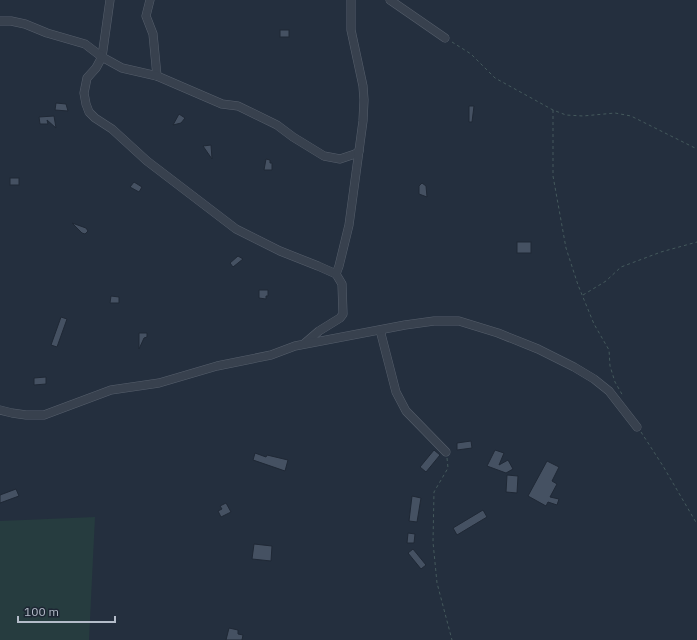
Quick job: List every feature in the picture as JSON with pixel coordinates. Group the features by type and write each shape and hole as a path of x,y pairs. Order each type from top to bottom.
{"street":[{"path":"110,0 102,57 96,68 87,78 84,93 89,112 94,118 112,129 147,161 236,229 280,251 336,274 342,284 343,314 340,318 319,331 304,344"},
{"path":"150,0 146,16 154,34 157,76"},
{"path":"336,274 349,225 364,100 363,86 351,30 351,0"},
{"path":"390,0 445,38"},
{"path":"0,21 11,21 25,24 47,33 85,44 102,57 122,68 157,76 222,104 238,106 277,125 293,137 324,156 340,159 355,154 359,151"},
{"path":"0,410 26,415 44,415 111,390 159,383 217,366 271,355 295,346 405,325 434,321 459,321 498,333 538,349 594,379 608,391 637,427"},
{"path":"380,330 396,392 406,411 446,452"}],"path":[{"path":"445,38 471,54 495,78 553,110 566,115 583,116 615,113 631,116 697,149"},
{"path":"553,110 553,176 566,248 582,295 594,324 610,350 610,366 615,382 624,399"},
{"path":"582,295 606,281 621,267 661,252 697,242"},
{"path":"637,427 663,466 697,524"},
{"path":"446,452 448,468 434,492 433,542 437,583 452,640"}],"green space":[{"path":"95,517 89,640 0,640 0,521"}],"building":[{"path":"280,30 289,30 289,37 280,37"},
{"path":"56,103 66,104 68,111 55,110"},
{"path":"469,106 474,106 472,122 469,122"},
{"path":"179,114 185,118 181,123 173,125"},
{"path":"54,116 56,128 47,120 48,124 40,124 39,117"},
{"path":"211,145 212,159 203,146"},
{"path":"266,159 270,160 270,163 272,163 272,170 264,170"},
{"path":"10,178 19,178 19,185 10,185"},
{"path":"134,182 142,187 139,192 130,187"},
{"path":"422,183 426,186 427,197 419,194 419,186"},
{"path":"72,223 86,228 88,231 85,234 82,233"},
{"path":"517,242 531,242 531,253 517,253"},
{"path":"238,256 243,259 233,267 230,263"},
{"path":"259,290 268,290 268,296 266,296 266,299 259,298"},
{"path":"111,296 119,297 119,303 110,303"},
{"path":"61,317 67,319 57,347 51,345"},
{"path":"139,333 147,333 147,337 144,338 139,349"},
{"path":"46,377 46,384 34,385 34,378"},
{"path":"471,441 472,448 457,450 457,443"},
{"path":"434,450 440,455 426,472 420,467"},
{"path":"495,450 504,453 499,465 508,460 513,469 506,473 487,466"},
{"path":"255,453 266,457 267,455 288,460 285,471 253,460"},
{"path":"547,461 559,467 552,481 557,484 550,497 559,499 557,505 548,502 546,506 528,496"},
{"path":"507,475 518,476 517,493 506,492"},
{"path":"16,489 19,496 0,503 0,495"},
{"path":"412,496 421,498 417,522 409,521"},
{"path":"226,503 231,512 221,517 218,511 222,509 220,506"},
{"path":"483,510 487,517 457,535 453,528"},
{"path":"408,533 415,534 414,543 407,543"},
{"path":"254,544 272,546 271,561 252,559"},
{"path":"413,549 426,565 421,569 408,553"},
{"path":"229,628 238,630 238,634 243,635 242,640 226,640"}]}
